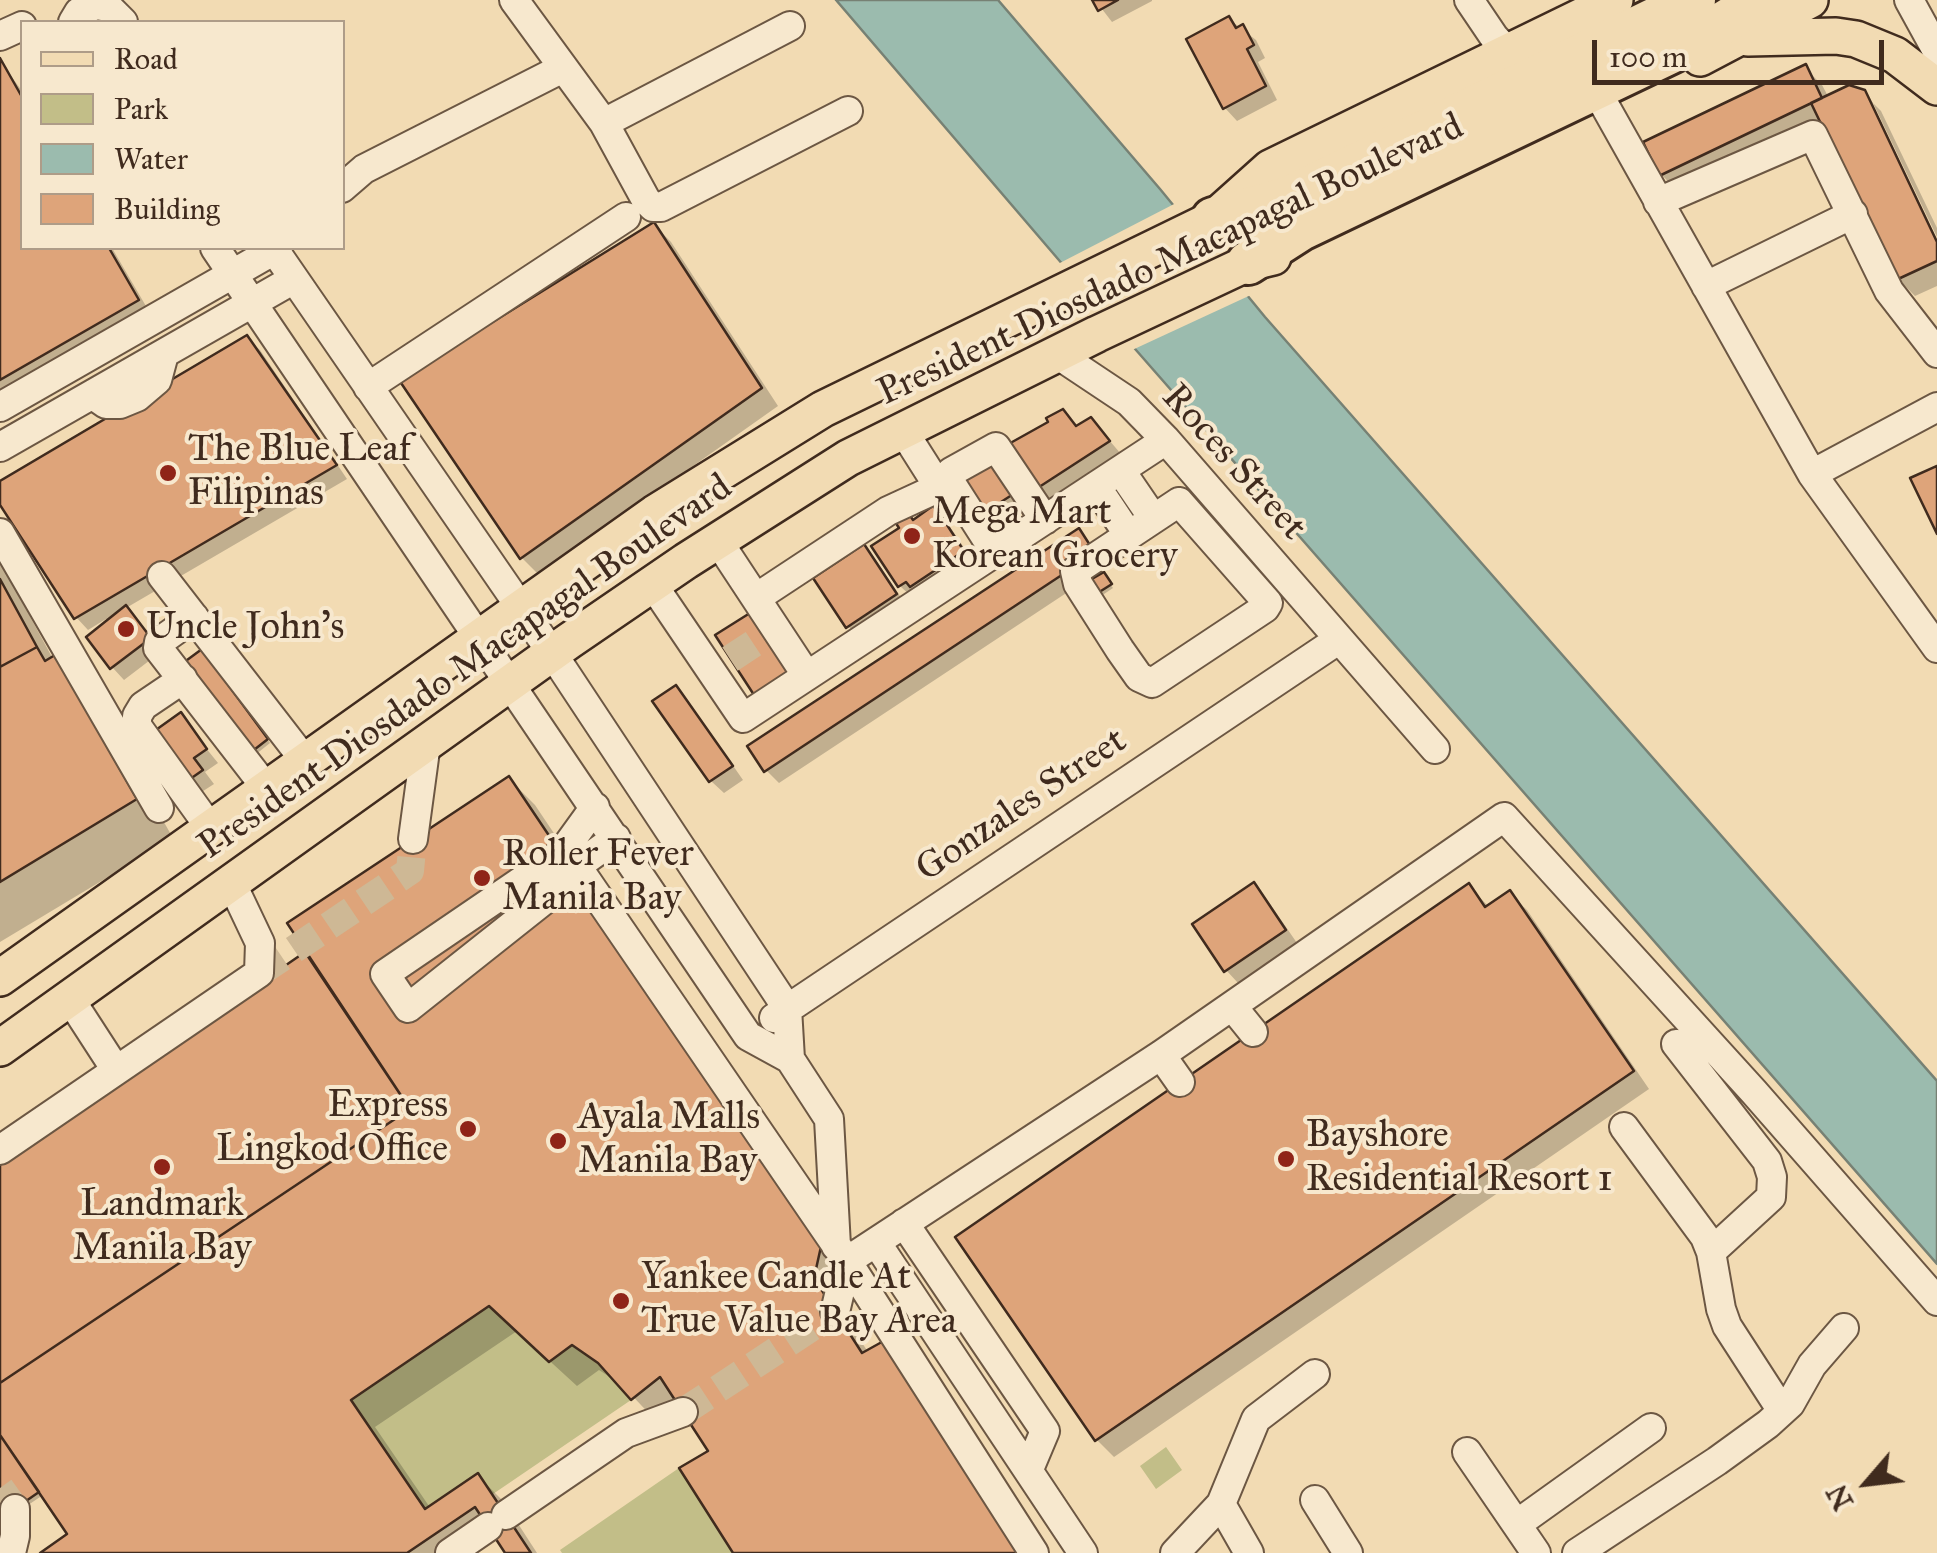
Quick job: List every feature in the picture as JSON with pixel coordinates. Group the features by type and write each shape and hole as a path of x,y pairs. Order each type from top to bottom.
{"highway":[{"path":"1245,265 1295,214 1694,0"},
{"path":"1208,221 1295,214 1696,40 1734,17 1745,20"}],"main road":[{"name":"President Diosdado Macapagal Boulevard","path":"0,978 655,513 823,409 1208,221 1270,168 1615,0"},
{"name":"President Diosdado Macapagal Boulevard","path":"0,1048 511,682 848,458 1245,265 1307,247 1604,106 1745,20 1810,0"},
{"path":"1745,20 1808,36 1856,39 1895,55 1937,87"}],"street":[{"path":"514,0 604,123 653,207 661,207 848,110"},
{"path":"1469,0 1508,52"},
{"path":"1909,0 1937,51"},
{"path":"74,20 79,12 96,5 108,7 121,20"},
{"path":"604,123 790,26"},
{"path":"345,185 364,169 562,68"},
{"path":"1604,106 1812,474 1935,641"},
{"path":"1658,202 1812,135 1889,291 1937,353"},
{"path":"1706,286 1852,214"},
{"path":"368,387 626,217"},
{"path":"216,250 748,1036 790,1058"},
{"path":"0,407 273,250"},
{"path":"277,250 787,1008 790,1058 828,1119 842,1254 835,1312"},
{"path":"0,448 294,279"},
{"name":"Roces Street","path":"1056,354 1129,402 1166,440 1435,748"},
{"path":"1812,474 1937,407"},
{"path":"902,429 990,555"},
{"path":"653,585 721,665 742,718 1166,440"},
{"path":"990,555 949,480 950,472 996,447 1044,520"},
{"path":"1125,477 1153,518"},
{"path":"756,598 888,511 940,487"},
{"path":"1091,489 1123,537"},
{"path":"1175,504 1183,504 1268,603 1152,683 1139,677 1075,576 1078,566 1123,537 1175,504"},
{"path":"0,533 159,808"},
{"path":"718,541 756,598 770,632 807,676"},
{"path":"162,576 306,762"},
{"path":"194,618 158,644 267,789"},
{"name":"Gonzales Street","path":"748,1036 1338,640"},
{"path":"183,679 144,706 137,716 137,726 210,830"},
{"path":"414,839 426,744"},
{"path":"595,808 571,857 554,892 408,1008 385,974 571,857 616,838"},
{"path":"842,1254 876,1242 1161,1056 1504,817 1937,1301"},
{"path":"571,857 650,979 842,1254 1034,1553"},
{"path":"0,1150 259,973 260,943 232,884"},
{"path":"650,979 687,945"},
{"path":"70,999 116,1070"},
{"path":"1232,1006 1252,1032"},
{"path":"1676,1044 1767,1161 1772,1176 1771,1197 1711,1252"},
{"path":"1161,1056 1180,1082"},
{"path":"1624,1127 1705,1237 1727,1326 1782,1411"},
{"path":"904,1223 1045,1432 1029,1468"},
{"path":"876,1242 1083,1553"},
{"path":"1577,1553 1718,1461 1782,1411 1798,1394 1812,1365 1844,1328"},
{"path":"1175,1553 1221,1504 1256,1418 1315,1374"},
{"path":"454,1552 626,1433 683,1412"},
{"path":"1517,1524 1651,1428"},
{"path":"1467,1452 1536,1553"},
{"path":"1315,1500 1348,1553"},
{"path":"1221,1504 1249,1553"},
{"path":"10,1553 15,1536 15,1509"}],"green space":[{"path":"489,1306 548,1361 572,1345 598,1363 631,1400 493,1494 478,1473 425,1509 351,1400"},
{"path":"1166,1447 1182,1470 1156,1489 1140,1466"},
{"path":"679,1468 733,1553 562,1553 560,1550"}],"water":[{"path":"836,0 998,0 1265,317 1937,1081 1937,1264 1136,350"}],"pier":[{"path":"1178,202 1253,294 1130,351 1056,265"}],"building":[{"path":"1092,0 1118,0 1098,11"},
{"path":"1229,16 1236,28 1243,24 1254,45 1247,49 1266,86 1223,109 1186,39"},
{"path":"0,58 20,93 20,250 110,250 139,300 0,380"},
{"path":"1806,64 1822,98 1659,176 1643,142"},
{"path":"1849,85 1865,90 1937,242 1937,261 1896,280 1811,103"},
{"path":"654,222 762,388 520,559 399,380"},
{"name":"The Blue Leaf Filipinas","path":"247,335 337,465 74,619 0,505 0,481"},
{"path":"1063,409 1076,426 1091,417 1110,441 1033,491 1005,446"},
{"path":"998,459 1018,491 1001,502 1005,508 990,517 986,512 978,517 961,473"},
{"path":"1937,466 1937,534 1910,478"},
{"path":"934,505 964,551 910,587 906,582 898,587 871,546 899,528 892,517 905,508 913,520"},
{"path":"1079,528 1095,553 764,772 747,746"},
{"path":"864,544 897,594 846,628 813,578"},
{"path":"1104,572 1112,584 1093,596 1085,583"},
{"path":"0,579 37,647 0,667"},
{"path":"126,605 151,638 110,669 86,637"},
{"path":"750,613 790,676 756,698 715,635"},
{"path":"37,647 45,661 55,655 137,799 0,882 0,667"},
{"path":"202,649 268,739 250,753 183,663"},
{"path":"676,685 733,766 709,782 652,701"},
{"path":"181,712 207,749 194,758 203,770 183,784 153,732"},
{"name":"Ayala Malls Manila Bay","path":"509,776 822,1242 814,1278 862,1353 889,1338 1023,1553 733,1553 679,1468 708,1451 660,1377 631,1400 598,1363 572,1345 549,1362 489,1306 351,1400 425,1509 478,1473 531,1553 505,1553 475,1507 407,1553 40,1553 67,1534 0,1435 0,1383 410,1109 287,923"},
{"path":"1254,882 1286,930 1224,972 1192,924"},
{"name":"Bayshore Residential Resort 1","path":"1469,883 1485,907 1510,890 1634,1071 1095,1441 955,1237"},
{"name":"Landmark Manila Bay","path":"305,952 410,1109 0,1383 0,1162"},
{"path":"0,1435 39,1492 0,1519"}],"tunnel":[{"path":"730,659 765,636"},
{"path":"259,973 410,871 413,839"},
{"path":"683,1412 835,1312"},
{"path":"0,1488 15,1509"}],"place":[{"name":"The Blue Leaf Filipinas","path":"168,473"},
{"name":"Mega Mart Korean Grocery","path":"912,536"},
{"name":"Uncle John's","path":"126,629"},
{"name":"Roller Fever Manila Bay","path":"482,878"},
{"name":"Express Lingkod Office","path":"468,1129"},
{"name":"Ayala Malls Manila Bay","path":"558,1141"},
{"name":"Bayshore Residential Resort 1","path":"1286,1159"},
{"name":"Landmark Manila Bay","path":"162,1167"},
{"name":"Yankee Candle At True Value Bay Area","path":"621,1301"}]}
